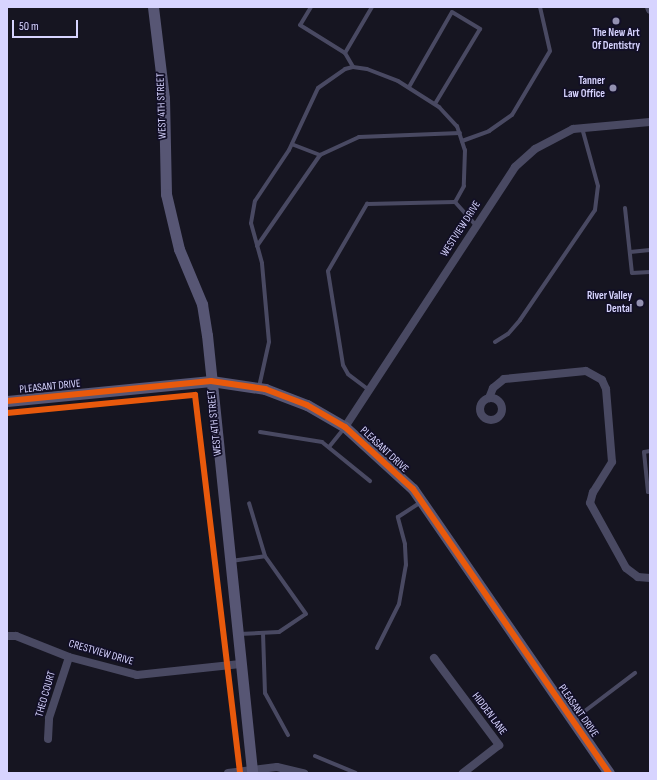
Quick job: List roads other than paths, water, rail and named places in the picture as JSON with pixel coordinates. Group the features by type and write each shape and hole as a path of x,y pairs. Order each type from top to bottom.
{"street":[{"name":"WEST 4TH STREET","path":"154,7 164,98 166,194 177,243 202,304 252,771"},
{"name":"WESTVIEW DRIVE","path":"345,427 515,167 535,149 573,129 650,122"},
{"path":"489,398 493,388 504,379 586,371 602,380 606,388 612,462 593,492 590,503 626,568 638,577 650,578"},
{"name":"PLEASANT DRIVE","path":"7,401 211,381 259,388 307,405 345,427 413,489 609,773"},
{"name":"CRESTVIEW DRIVE","path":"7,636 16,636 69,656 136,675 240,664"},
{"name":"THEO COURT","path":"48,739 49,718 69,656"},
{"name":"HIDDEN LANE","path":"434,658 499,745 463,773"},
{"path":"228,773 277,767 304,773"}],"lane":[{"path":"311,7 300,25 345,53 353,67"},
{"path":"345,53 372,7"},
{"path":"462,141 489,131 512,115 546,58 550,51 540,7"},
{"path":"409,87 452,12 480,29 435,104"},
{"path":"259,388 268,342 262,263 251,223 255,200 292,144 318,88 345,69 353,67 367,69 409,87 435,104 457,126 465,150 464,186 455,202"},
{"path":"495,342 508,334 520,320 596,210 598,186 582,128"},
{"path":"257,246 320,155 359,138 460,133"},
{"path":"292,144 320,155"},
{"path":"370,390 348,374 343,365 328,271 367,204 455,202 477,226"},
{"path":"625,208 632,273 650,272"},
{"path":"630,252 650,250"},
{"path":"329,448 345,427"},
{"path":"260,432 307,438 322,442 370,481"},
{"path":"650,451 644,452 648,492 650,492"},
{"path":"377,648 399,604 406,565 405,544 398,517 421,502"},
{"path":"237,634 263,634 279,632 306,614 265,556 249,503"},
{"path":"230,561 265,556"},
{"path":"263,634 266,693 288,735"},
{"path":"572,720 635,673"},
{"path":"315,756 356,773"}],"place":[{"name":"The New Art Of Dentistry","path":"616,21"},
{"name":"Tanner Law Office","path":"613,88"},
{"name":"River Valley Dental","path":"640,303"}]}
